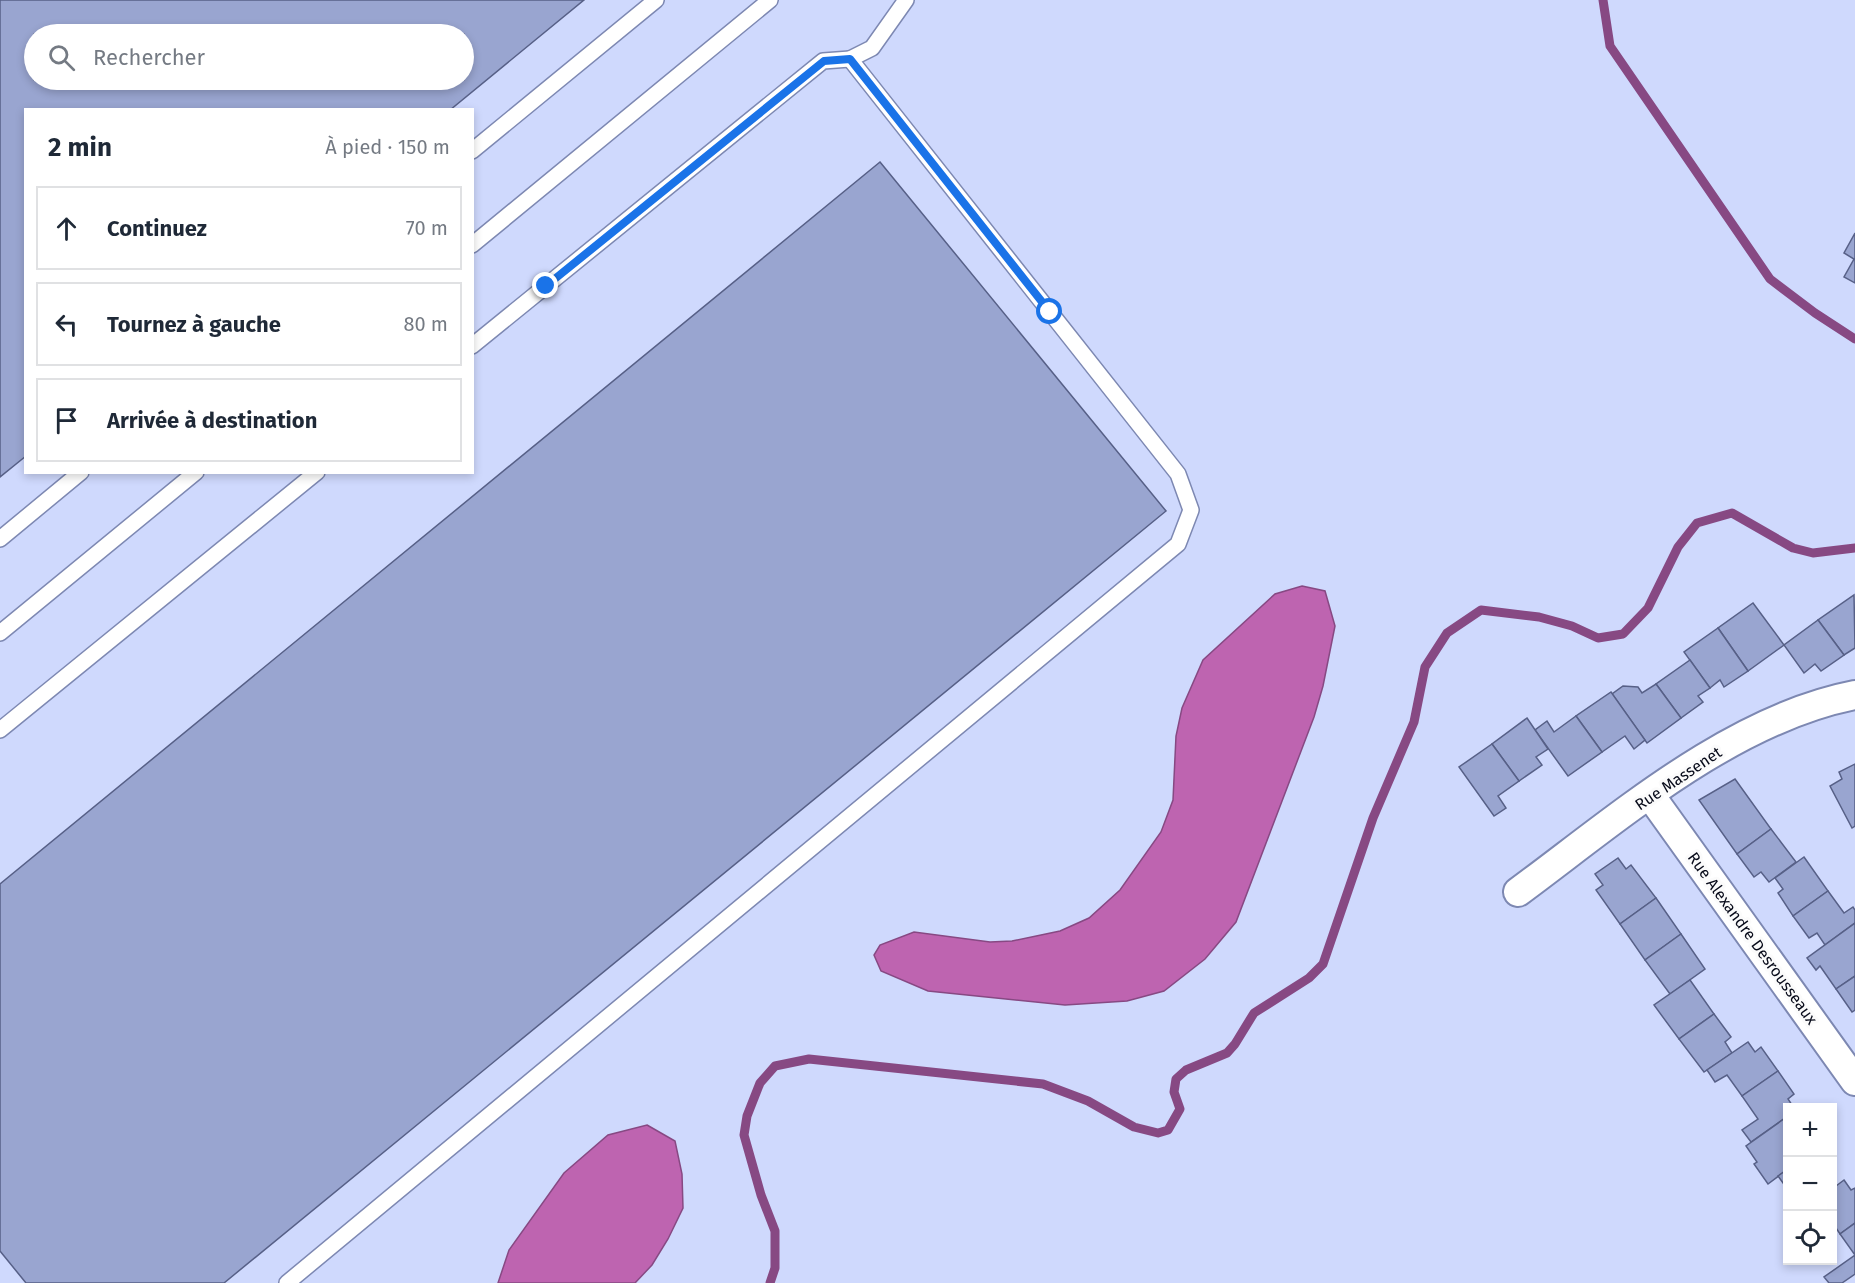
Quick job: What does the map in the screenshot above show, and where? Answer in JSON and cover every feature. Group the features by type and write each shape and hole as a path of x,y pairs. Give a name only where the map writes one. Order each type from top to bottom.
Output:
{"street":[{"name":"Rue Massenet","path":"1518,892 1650,795 1705,758 1765,725 1855,695"},
{"name":"Rue Alexandre Desrousseaux","path":"1650,795 1855,1080"}],"lane":[{"path":"474,149 656,0"},
{"path":"474,243 770,0"},
{"path":"474,344 824,61 850,59 872,48 906,0"},
{"path":"287,1283 1178,544 1191,510 1178,474 850,59"},
{"path":"0,539 79,474"},
{"path":"0,633 194,474"},
{"path":"0,730 315,474"}],"shaded area":[{"path":"1302,586 1325,591 1335,626 1323,686 1314,717 1236,922 1205,959 1164,991 1127,1001 1065,1005 928,991 881,971 874,955 880,945 914,932 990,942 1012,941 1060,931 1089,918 1120,890 1161,832 1173,800 1176,736 1182,708 1203,660 1275,594"},
{"path":"647,1125 675,1141 682,1174 683,1208 652,1265 635,1283 498,1283 509,1250 564,1173 608,1135"}],"building":[{"path":"0,0 584,0 452,108 24,108 24,458 0,477"},
{"path":"880,162 1166,511 224,1283 26,1283 0,1251 0,884"},
{"path":"1855,233 1855,283 1844,277 1854,259 1844,253"},
{"path":"1854,595 1855,648 1844,655 1818,620"},
{"path":"1753,603 1784,645 1748,671 1718,628"},
{"path":"1818,620 1844,655 1821,671 1815,664 1804,673 1784,645"},
{"path":"1718,628 1748,671 1724,687 1720,680 1710,688 1684,652"},
{"path":"1690,660 1710,688 1698,696 1703,702 1681,718 1656,684"},
{"path":"1656,684 1681,718 1647,743 1612,694 1623,686 1638,687 1642,693"},
{"path":"1611,692 1645,740 1634,749 1625,736 1602,752 1576,716"},
{"path":"1576,716 1602,752 1568,776 1535,730 1547,721 1554,732"},
{"path":"1527,718 1548,749 1536,757 1542,765 1519,781 1492,744"},
{"path":"1492,744 1519,781 1498,796 1506,808 1494,816 1459,767"},
{"path":"1855,764 1855,826 1852,828 1830,786 1842,779 1839,772"},
{"path":"1735,779 1771,829 1737,854 1699,800"},
{"path":"1771,829 1796,862 1769,882 1761,872 1754,877 1737,854"},
{"path":"1804,857 1828,891 1793,916 1778,893 1783,889 1775,878"},
{"path":"1618,858 1626,869 1631,865 1656,898 1620,924 1596,890 1603,885 1595,874"},
{"path":"1828,891 1844,913 1853,907 1855,923 1825,945 1817,933 1809,938 1793,916"},
{"path":"1656,898 1681,934 1645,960 1620,924"},
{"path":"1855,923 1855,976 1836,989 1820,966 1816,970 1807,958"},
{"path":"1681,934 1705,969 1670,994 1645,960"},
{"path":"1855,976 1855,1010 1852,1012 1836,989"},
{"path":"1690,980 1714,1014 1679,1039 1654,1005"},
{"path":"1714,1014 1731,1037 1725,1042 1732,1053 1704,1072 1679,1039"},
{"path":"1748,1042 1755,1052 1761,1047 1778,1071 1742,1096 1727,1075 1715,1082 1707,1070"},
{"path":"1778,1071 1794,1094 1788,1099 1791,1103 1783,1103 1783,1120 1751,1142 1742,1130 1758,1119 1742,1096"},
{"path":"1783,1120 1783,1173 1768,1184 1754,1164 1757,1162 1746,1146"},
{"path":"1783,1172 1783,1183 1778,1176"},
{"path":"1844,1180 1851,1190 1855,1188 1855,1223 1840,1234 1837,1230 1837,1185"},
{"path":"1855,1223 1855,1255 1840,1234"},
{"path":"1855,1255 1855,1274 1842,1283 1829,1283 1824,1277"}],"waterway":[{"path":"1603,0 1610,46 1770,279 1815,313 1855,339"},
{"path":"770,1283 775,1268 775,1231 761,1195 744,1135 747,1116 760,1083 775,1066 809,1059 1043,1084 1088,1101 1134,1127 1158,1133 1168,1130 1180,1109 1174,1092 1176,1079 1186,1070 1227,1053 1254,1013 1309,978 1323,964 1373,818 1414,722 1425,667 1447,633 1481,610 1539,617 1572,626 1598,638 1623,634 1648,608 1678,547 1697,523 1732,513 1793,548 1813,553 1855,548"}],"route":[{"path":"546,286 824,61 850,59 1050,312"}]}
